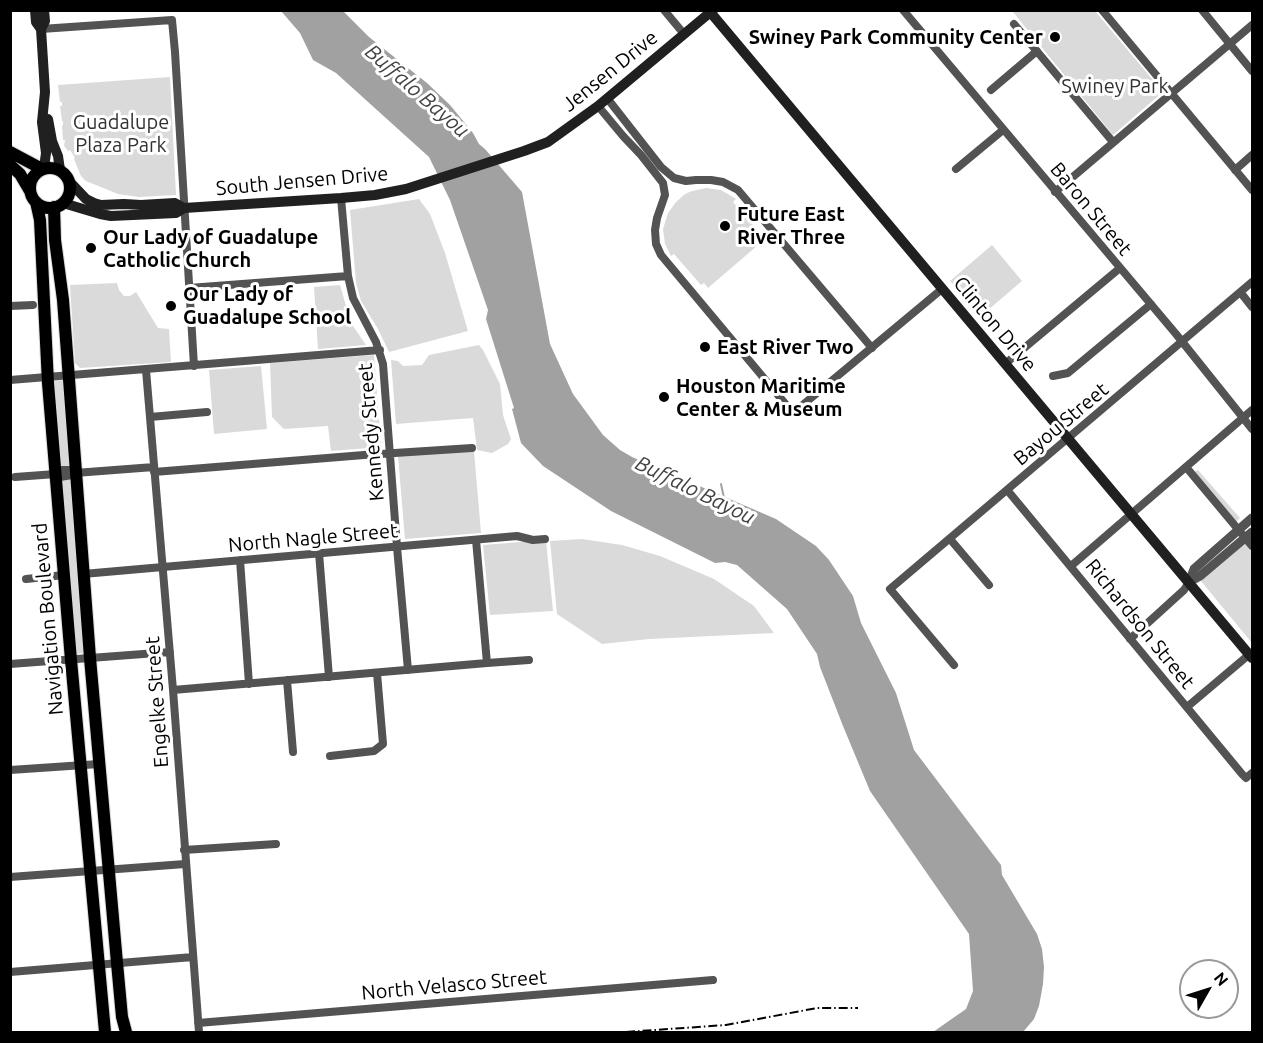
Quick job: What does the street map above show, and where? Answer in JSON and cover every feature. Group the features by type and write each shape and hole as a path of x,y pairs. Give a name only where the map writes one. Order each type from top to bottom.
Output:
{"main road":[{"path":"35,10 36,22 41,29"},
{"path":"44,10 45,21 41,29 45,92 44,101 42,122 46,153 43,168 33,176 29,186 33,197 45,207 58,205 68,195 69,190 68,180 60,170 44,101"},
{"name":"Jensen Drive","path":"524,151 548,142 603,102 712,12"},
{"name":"Clinton Drive","path":"712,12 1005,364 1252,655"},
{"name":"South Jensen Drive","path":"68,180 86,199 94,203 175,204 184,208 375,195 406,189 524,151"},
{"path":"10,152 43,168 60,170"},
{"name":"Navigation Boulevard","path":"10,165 20,174 33,197 40,220 48,377 105,1032"},
{"name":"South Jensen Drive","path":"58,205 111,216 176,213 184,208"},
{"name":"Navigation Boulevard","path":"58,205 55,240 63,300 99,764 122,1017 126,1032"}],"street":[{"path":"664,10 684,34"},
{"name":"Baron Street","path":"903,10 1182,341 1252,429"},
{"path":"1102,10 1252,190"},
{"path":"1202,10 1252,70"},
{"path":"41,29 172,20 194,366"},
{"path":"1014,24 1113,142"},
{"path":"1055,192 1252,25"},
{"path":"991,90 1037,51"},
{"path":"603,102 661,180 665,193 655,230 656,244 661,255 793,412 942,288"},
{"path":"603,102 668,173 680,180 723,182 738,190 872,348"},
{"path":"956,169 1003,130"},
{"path":"1235,170 1252,155"},
{"name":"Kennedy Street","path":"341,198 348,276 353,298 380,350 383,364 408,670"},
{"path":"1005,364 1120,268"},
{"path":"189,288 348,276"},
{"name":"Bayou Street","path":"954,665 890,589 1252,282"},
{"path":"1241,293 1252,307"},
{"path":"1053,375 1068,373 1151,304"},
{"path":"10,306 33,305"},
{"path":"10,380 380,350"},
{"name":"Engelke Street","path":"146,370 174,690 199,1032"},
{"path":"1071,566 1252,410"},
{"path":"150,417 207,412"},
{"path":"15,477 56,474 59,470 72,470 75,473 154,469 472,448"},
{"path":"1186,467 1239,530 1250,539 1189,582"},
{"name":"Richardson Street","path":"1008,490 1242,774 1249,775"},
{"path":"1130,639 1184,590 1194,569 1252,518"},
{"name":"North Nagle Street","path":"83,574 517,536 533,540 545,539"},
{"path":"950,539 988,585"},
{"path":"476,540 487,663"},
{"path":"319,554 329,677"},
{"path":"240,560 249,684"},
{"path":"27,579 64,575"},
{"path":"10,664 170,652"},
{"path":"1187,707 1252,655"},
{"path":"174,690 530,660"},
{"path":"330,756 374,751 382,744 377,673"},
{"path":"287,680 293,752"},
{"path":"10,770 99,764"},
{"path":"184,850 276,844"},
{"path":"10,878 185,864"},
{"path":"10,972 193,957"},
{"name":"North Velasco Street","path":"198,1023 713,980"}],"green space":[{"name":"Swiney Park","path":"1015,10 1095,11 1163,92 1113,135 1013,12"},
{"name":"Guadalupe Plaza Park","path":"170,77 176,195 139,197 118,194 86,181 81,176 70,150 68,151 64,146 60,106 62,102 60,102 58,85"},
{"path":"706,188 721,190 736,199 733,202 765,239 708,288 704,283 701,285 674,254 671,256 665,244 663,229 668,213 676,202 685,194"},
{"path":"419,199 430,214 445,253 468,331 389,352 361,301 356,283 350,210"},
{"path":"992,245 1022,281 981,316 950,281"},
{"path":"117,283 124,296 130,296 136,292 158,328 169,329 171,362 80,368 75,363 70,285"},
{"path":"340,285 351,323 366,345 318,349 314,287"},
{"path":"479,345 500,384 503,415 511,439 508,444 492,453 477,450 473,418 396,424 391,360 398,361 403,366 422,365 429,355"},
{"path":"374,355 381,447 331,451 328,426 284,429 272,417 270,363"},
{"path":"261,366 267,429 214,434 209,370"},
{"path":"65,380 87,653 74,654 51,381"},
{"path":"474,451 481,533 405,539 398,456"},
{"path":"1198,470 1240,518 1236,522 1193,473"},
{"path":"582,539 622,545 660,556 714,579 754,606 774,633 649,639 602,644 557,614 550,541"},
{"path":"546,540 553,611 490,615 483,545"},
{"path":"1246,543 1252,551 1252,643 1201,581"}],"water":[{"name":"Buffalo Bayou","path":"281,11 343,11 369,37 427,83 450,105 479,144 522,192 550,344 573,394 603,435 632,457 776,519 816,546 829,560 853,596 861,623 896,693 914,750 1001,865 1002,875 1037,934 1042,949 1043,984 1034,1019 1023,1032 933,1032 966,1009 973,991 969,934 870,791 820,667 817,654 787,609 737,565 725,562 715,563 611,511 543,466 521,443 512,409 514,408 486,319 488,310 450,200 429,157 336,73 313,60 300,33"}],"waterway":[{"name":"Buffalo Bayou","path":"721,484 724,498"}],"railway":[{"path":"626,1032 726,1025 817,1008 858,1008"}],"place":[{"name":"Swiney Park Community Center","path":"1055,37"},
{"name":"Future East River Three","path":"725,226"},
{"name":"Our Lady of Guadalupe Catholic Church","path":"91,248"},
{"name":"Our Lady of Guadalupe School","path":"171,306"},
{"name":"East River Two","path":"705,347"},
{"name":"Houston Maritime Center & Museum","path":"664,397"}]}
